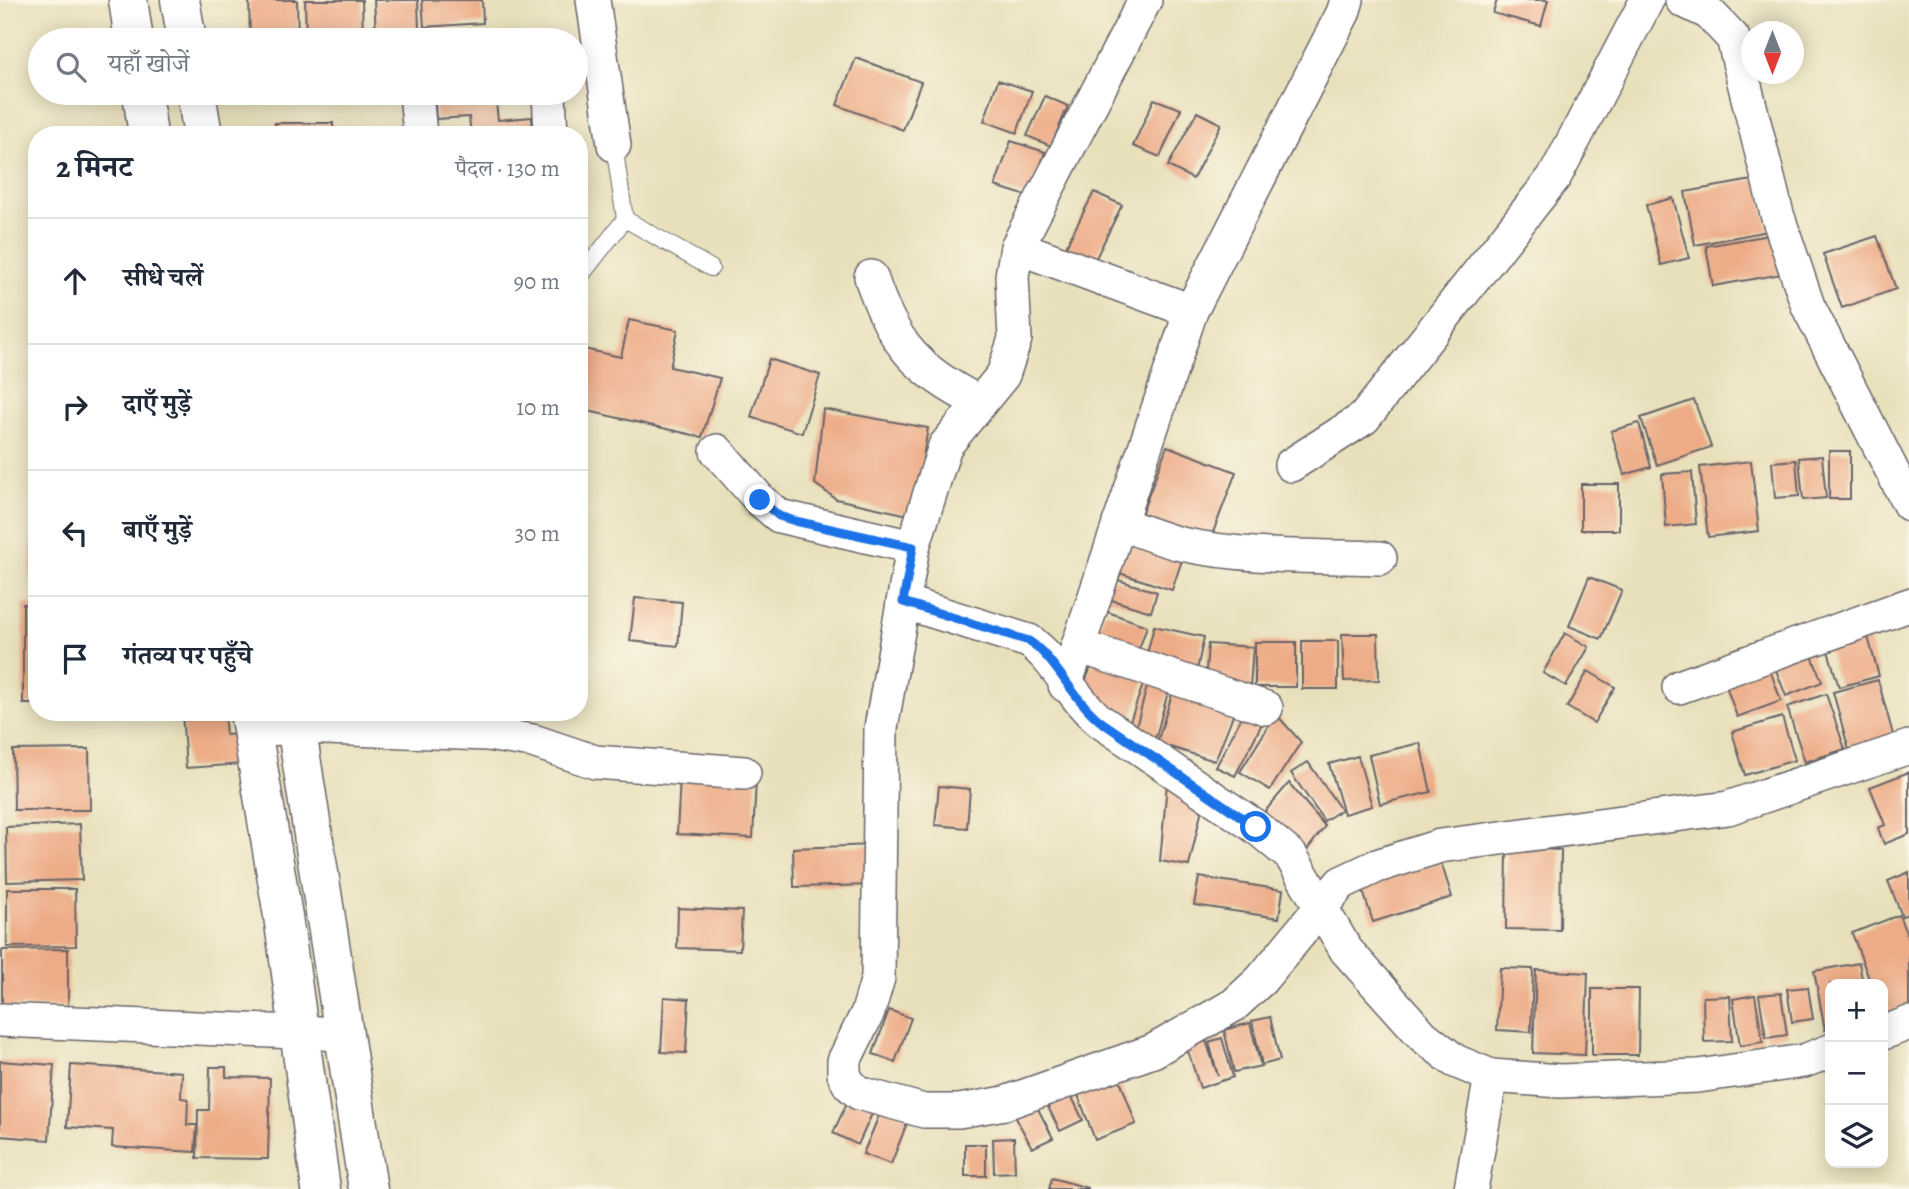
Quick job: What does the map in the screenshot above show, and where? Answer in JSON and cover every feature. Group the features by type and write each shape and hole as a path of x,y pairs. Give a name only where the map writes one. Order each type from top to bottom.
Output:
{"street":[{"path":"128,0 132,28"},
{"path":"180,0 185,28"},
{"path":"593,0 614,145"},
{"path":"1145,0 1017,247 1012,276 1016,339 1003,375 979,402 942,454 913,547 881,728 878,978 869,1012 844,1061 844,1074 859,1093 924,1111 959,1111 1037,1094 1153,1051 1234,1005 1261,980 1341,883 1377,866 1440,846 1728,808 1909,747"},
{"path":"1065,685 1191,312 1343,13 1347,0"},
{"path":"1291,465 1364,418 1555,176 1647,0"},
{"path":"1682,0 1709,13 1733,38 1777,214 1808,306 1909,504"},
{"path":"144,105 147,126"},
{"path":"198,105 202,126"},
{"path":"417,105 419,126"},
{"path":"550,105 551,126"},
{"path":"1017,247 1191,312"},
{"path":"871,277 881,308 901,346 942,383 979,402"},
{"path":"718,452 760,500 779,516 913,547"},
{"path":"1119,523 1178,544 1211,550 1380,558"},
{"path":"903,602 1029,641 1041,649 1080,705 1256,827 1291,856 1346,950 1423,1036 1455,1061 1491,1076 1560,1081 1698,1076 1804,1061 1825,1053"},
{"path":"1679,687 1909,605"},
{"path":"1078,646 1266,708"},
{"path":"250,721 300,1034 321,1189"},
{"path":"295,721 368,1189"},
{"path":"309,721 487,734 533,741 595,762 744,773"},
{"path":"0,1020 345,1034"},
{"path":"1888,1031 1909,1023"},
{"path":"1471,1189 1491,1076"}],"lane":[{"path":"588,266 625,219 614,145"},
{"path":"625,219 711,268"}],"building":[{"path":"249,0 297,0 298,28 250,28"},
{"path":"305,0 362,0 363,28 306,28"},
{"path":"374,0 418,0 419,28 376,28"},
{"path":"422,0 482,0 483,23 424,27"},
{"path":"1497,0 1548,0 1541,26 1493,13"},
{"path":"856,58 921,82 903,130 837,105"},
{"path":"998,80 1032,91 1017,133 984,121"},
{"path":"1045,96 1068,106 1051,146 1027,136"},
{"path":"1154,99 1181,109 1160,157 1133,146"},
{"path":"435,105 496,105 498,120 532,117 532,126 470,126 469,117 436,119"},
{"path":"1197,112 1221,124 1193,179 1168,166"},
{"path":"275,123 333,123 333,126 275,126"},
{"path":"1011,141 1045,152 1030,197 995,186"},
{"path":"1758,179 1768,231 1695,245 1685,192"},
{"path":"1094,192 1122,205 1092,266 1063,252"},
{"path":"1673,198 1689,258 1661,265 1646,205"},
{"path":"1775,234 1782,274 1713,286 1706,246"},
{"path":"1877,236 1896,289 1842,308 1823,254"},
{"path":"629,320 678,330 670,367 720,378 702,437 588,411 588,350 621,357"},
{"path":"769,359 820,375 802,433 751,417"},
{"path":"1694,400 1711,447 1657,465 1641,418"},
{"path":"823,409 928,428 913,516 836,499 815,484"},
{"path":"1639,423 1651,467 1624,475 1611,431"},
{"path":"1167,446 1236,472 1209,543 1140,518"},
{"path":"1829,451 1850,451 1850,499 1829,499"},
{"path":"1822,456 1826,498 1803,500 1799,458"},
{"path":"1796,460 1799,496 1775,498 1772,462"},
{"path":"1751,461 1759,531 1708,537 1700,467"},
{"path":"1692,472 1696,524 1666,527 1662,474"},
{"path":"1581,484 1619,484 1619,530 1581,530"},
{"path":"1122,533 1184,554 1172,590 1110,570"},
{"path":"1108,577 1157,592 1151,612 1102,597"},
{"path":"1589,577 1622,590 1601,639 1569,626"},
{"path":"635,598 682,602 678,646 630,641"},
{"path":"23,604 28,604 28,704 23,704"},
{"path":"1105,611 1147,626 1135,661 1092,646"},
{"path":"1154,626 1204,637 1197,670 1146,658"},
{"path":"1866,630 1879,676 1839,687 1825,641"},
{"path":"1565,633 1589,647 1566,686 1543,673"},
{"path":"1342,634 1378,634 1379,680 1344,681"},
{"path":"1302,641 1338,641 1338,689 1302,689"},
{"path":"1255,642 1296,642 1296,687 1255,687"},
{"path":"1208,644 1253,647 1250,687 1205,684"},
{"path":"1809,648 1822,682 1786,696 1773,662"},
{"path":"1093,662 1145,679 1129,724 1080,694"},
{"path":"1768,664 1781,701 1737,717 1724,680"},
{"path":"1588,671 1615,687 1594,723 1567,707"},
{"path":"1150,676 1171,681 1155,740 1134,734"},
{"path":"1878,680 1895,742 1850,754 1833,692"},
{"path":"1173,691 1235,710 1215,761 1157,743"},
{"path":"1826,694 1845,749 1805,762 1787,707"},
{"path":"1246,708 1265,718 1235,776 1216,767"},
{"path":"1276,714 1301,742 1270,790 1240,772"},
{"path":"1782,717 1795,760 1745,775 1732,732"},
{"path":"183,721 225,721 226,735 240,734 243,764 186,768"},
{"path":"1420,743 1431,792 1380,804 1369,755"},
{"path":"89,749 90,810 14,810 13,750"},
{"path":"1358,756 1372,806 1344,814 1329,764"},
{"path":"1308,762 1341,810 1324,821 1291,773"},
{"path":"1909,772 1909,834 1884,844 1878,828 1885,825 1870,787"},
{"path":"680,776 756,780 753,838 677,834"},
{"path":"1289,783 1325,826 1307,850 1261,816"},
{"path":"1167,784 1205,795 1189,866 1160,861"},
{"path":"939,786 970,789 967,828 935,825"},
{"path":"80,824 82,880 7,882 6,827"},
{"path":"874,845 875,885 794,887 793,848"},
{"path":"1507,848 1561,850 1560,930 1506,929"},
{"path":"1441,862 1452,897 1373,922 1362,888"},
{"path":"1909,872 1909,914 1902,916 1888,881"},
{"path":"1199,877 1283,890 1279,918 1194,905"},
{"path":"7,889 75,889 76,946 7,947"},
{"path":"678,908 742,911 740,950 677,948"},
{"path":"1899,915 1909,941 1909,1012 1888,1020 1888,979 1869,979 1852,933"},
{"path":"68,949 68,1007 2,1007 2,950"},
{"path":"1859,963 1862,979 1825,979 1825,1030 1814,971"},
{"path":"1500,968 1533,969 1531,1032 1497,1030"},
{"path":"1536,970 1588,973 1585,1055 1533,1053"},
{"path":"1808,987 1813,1019 1792,1022 1787,989"},
{"path":"1592,989 1639,989 1638,1055 1592,1055"},
{"path":"1781,993 1787,1035 1766,1038 1759,995"},
{"path":"1755,995 1763,1042 1740,1046 1733,999"},
{"path":"1730,996 1732,1041 1704,1042 1703,997"},
{"path":"664,997 689,999 686,1053 661,1052"},
{"path":"889,1010 911,1018 895,1062 873,1054"},
{"path":"1270,1017 1280,1060 1262,1065 1252,1021"},
{"path":"1250,1023 1261,1066 1234,1072 1224,1030"},
{"path":"1222,1038 1233,1077 1200,1088 1187,1048 1206,1041 1218,1076 1209,1042"},
{"path":"0,1061 54,1065 49,1140 0,1136"},
{"path":"71,1065 182,1072 181,1098 188,1099 187,1125 197,1125 195,1152 112,1147 113,1130 67,1127"},
{"path":"210,1067 226,1067 226,1077 270,1078 268,1159 197,1158 198,1110 209,1110"},
{"path":"1117,1072 1136,1124 1095,1140 1075,1087"},
{"path":"1067,1087 1083,1120 1060,1131 1044,1099"},
{"path":"851,1094 876,1105 858,1145 833,1133"},
{"path":"1036,1105 1053,1138 1032,1148 1015,1116"},
{"path":"882,1108 909,1118 891,1164 863,1154"},
{"path":"1014,1138 1015,1172 994,1173 993,1139"},
{"path":"965,1144 986,1144 986,1176 965,1176"},
{"path":"1052,1178 1088,1188 1088,1189 1049,1189"}],"route":[{"path":"760,500 779,516 795,521 913,547 903,602 1029,641 1041,649 1080,705 1256,827"}]}
